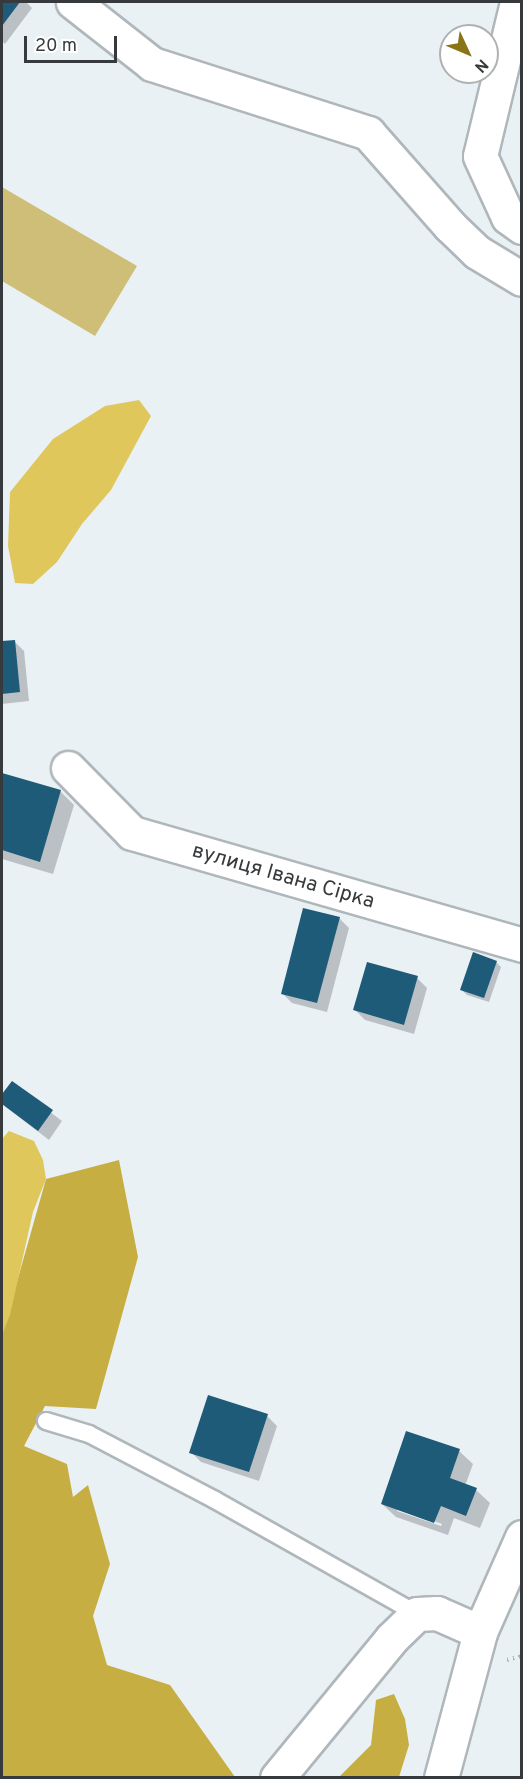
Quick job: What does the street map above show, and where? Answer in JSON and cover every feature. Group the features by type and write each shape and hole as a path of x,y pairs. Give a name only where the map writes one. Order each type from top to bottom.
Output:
{"street":[{"path":"73,2 152,64 368,133 450,226 477,252 522,279"},
{"path":"517,2 480,156 508,217 522,227"},
{"name":"вулиця Івана Сірка","path":"68,768 132,833 522,945"},
{"path":"441,1778 480,1632 522,1537"},
{"path":"277,1778 391,1639 417,1614 437,1613 480,1632"}],"lane":[{"path":"46,1421 99,1440 214,1500 417,1614"}],"shaded area":[{"path":"2,187 137,266 95,336 2,281"},
{"path":"139,400 151,416 111,490 82,524 57,562 33,584 15,583 8,546 10,492 53,439 105,406"},
{"path":"9,1131 34,1141 43,1160 46,1179 33,1212 10,1315 2,1335 2,1139"},
{"path":"119,1160 138,1257 96,1409 45,1406 24,1446 67,1464 73,1497 88,1485 110,1564 93,1616 107,1665 170,1685 235,1777 2,1778 2,1335 46,1179"},
{"path":"394,1694 405,1719 409,1745 399,1777 339,1777 371,1745 376,1700"}],"building":[{"path":"2,2 20,2 2,26"},
{"path":"15,640 20,692 2,694 2,641"},
{"path":"2,773 61,790 40,862 2,850"},
{"path":"303,908 340,917 317,1003 281,994"},
{"path":"473,952 497,961 484,998 460,990"},
{"path":"367,962 418,976 404,1025 353,1010"},
{"path":"12,1081 53,1110 38,1131 2,1104 2,1094"},
{"path":"208,1395 268,1414 249,1472 189,1453"},
{"path":"406,1431 460,1449 450,1478 477,1488 466,1516 441,1506 434,1523 381,1504"}]}
